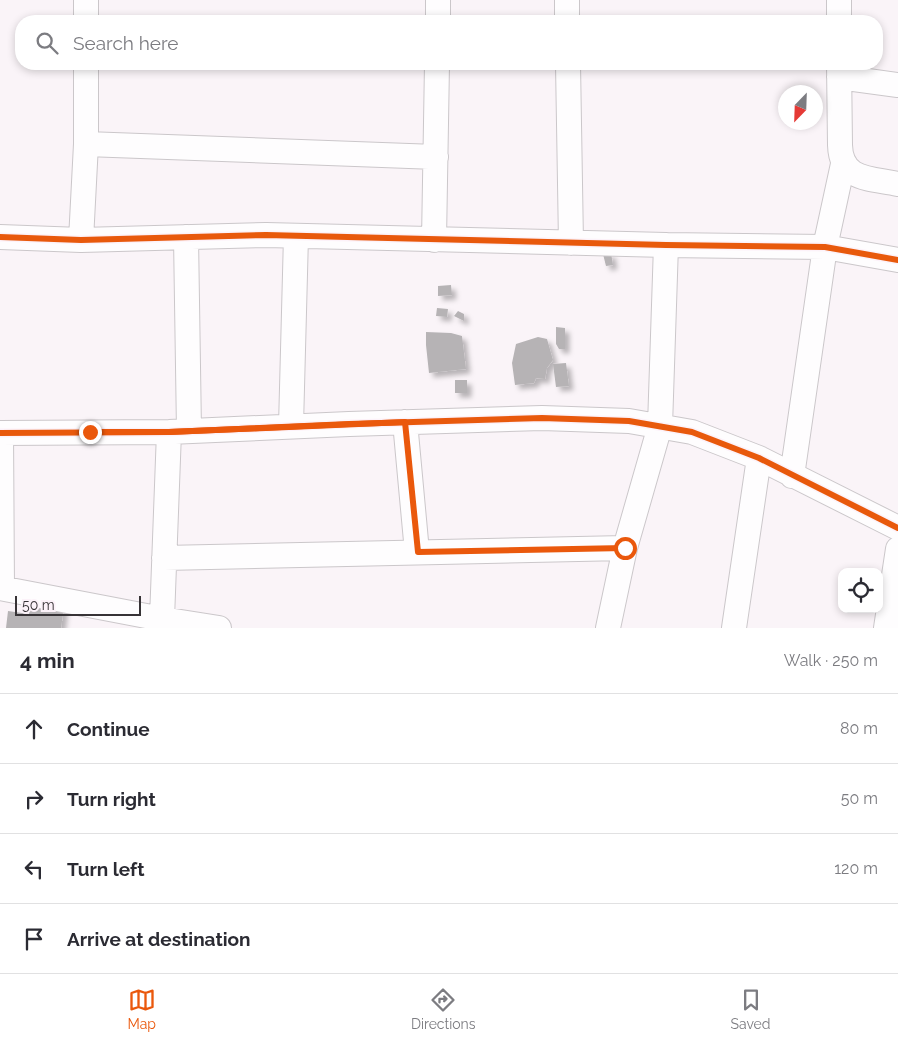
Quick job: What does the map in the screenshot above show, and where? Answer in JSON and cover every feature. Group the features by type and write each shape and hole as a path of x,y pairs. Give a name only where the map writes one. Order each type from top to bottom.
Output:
{"street":[{"path":"86,0 86,15"},
{"path":"438,0 438,15"},
{"path":"567,0 567,15"},
{"path":"839,0 839,15"},
{"path":"81,240 86,144 86,70"},
{"path":"434,240 437,70"},
{"path":"568,70 571,243"},
{"path":"898,85 839,70 840,155 843,164 851,172 861,176 898,184"},
{"path":"86,144 436,158"},
{"path":"792,476 825,247 843,164"},
{"path":"0,237 81,240 296,236 825,247 898,260"},
{"path":"291,426 296,236"},
{"path":"162,619 164,558 179,432 186,237"},
{"path":"608,628 625,548 660,426 666,245"},
{"path":"219,628 1,588 1,433 179,432 291,426 542,418 629,421 692,432 759,458 898,528"},
{"path":"405,422 418,552"},
{"path":"734,628 759,458"},
{"path":"164,558 625,548"},
{"path":"891,622 898,550"}],"building":[{"path":"611,253 613,265 606,266 603,254"},
{"path":"451,285 452,295 438,296 438,286"},
{"path":"437,308 448,309 447,317 436,316"},
{"path":"458,311 464,314 464,321 454,316"},
{"path":"556,327 565,328 565,349 559,349 556,344"},
{"path":"426,332 451,333 462,336 466,369 429,373"},
{"path":"538,337 547,339 553,360 547,368 545,379 536,378 534,383 515,385 512,363 516,344"},
{"path":"566,363 569,386 556,387 553,364"},
{"path":"455,380 467,380 467,393 455,393"},
{"path":"30,602 64,607 61,628 6,628 8,611 29,614"}],"cycle path":[{"path":"0,237 81,240 266,235 825,247 898,260"},
{"path":"0,433 169,432 542,418 629,421 692,432 759,458 898,528"}],"route":[{"path":"90,432 169,432 405,422 418,552 625,548"}]}
